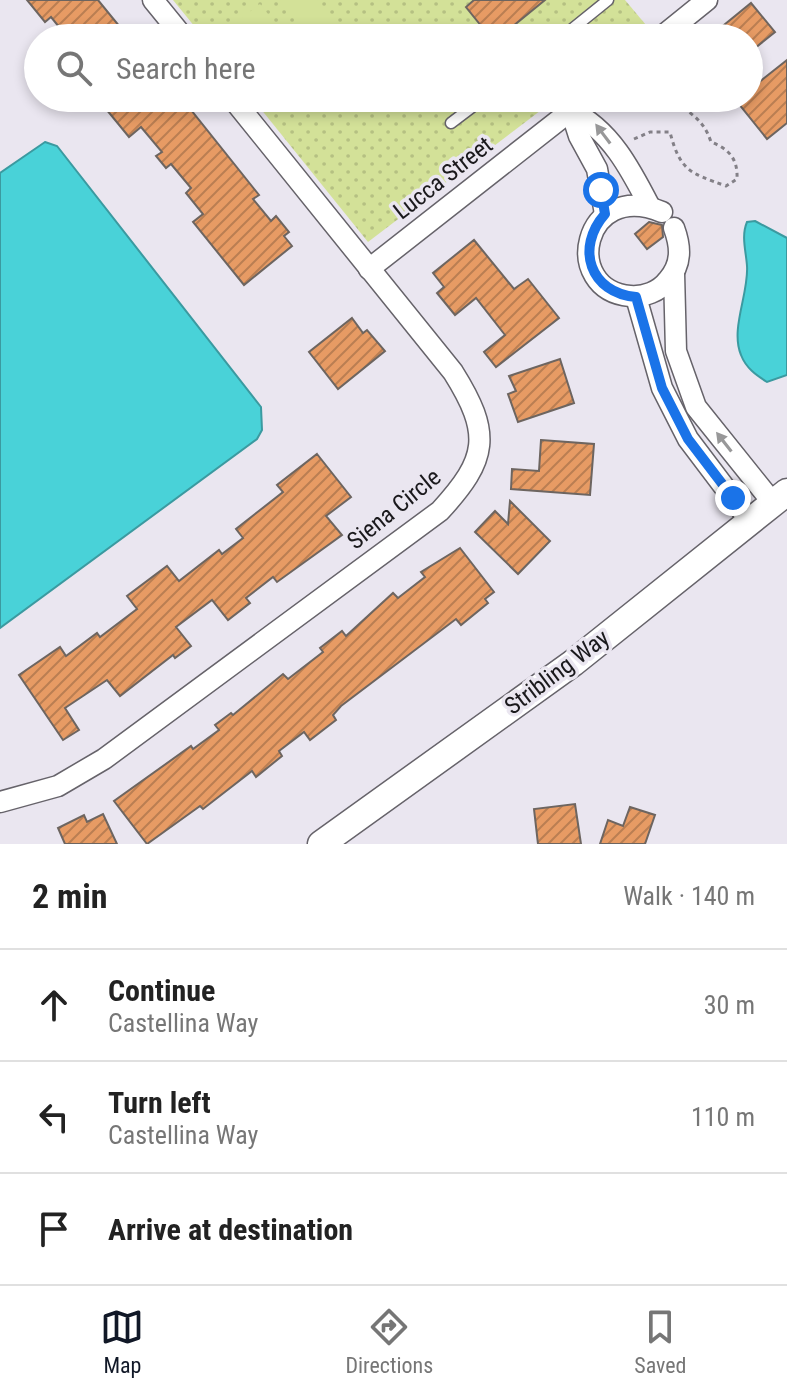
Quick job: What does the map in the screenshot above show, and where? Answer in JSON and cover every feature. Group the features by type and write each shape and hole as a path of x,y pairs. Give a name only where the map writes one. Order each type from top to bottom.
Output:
{"street":[{"path":"153,0 173,24"},
{"path":"677,24 707,0"},
{"name":"Siena Circle","path":"0,802 58,786 104,759 440,511 469,479 480,447 473,404 453,372 243,112"},
{"name":"Lucca Street","path":"369,269 561,112"},
{"path":"575,112 579,136 597,169 605,214 589,238 591,267 609,290 636,297 651,294 674,273"},
{"path":"584,112 627,167 680,258 674,273 676,351 696,407 780,497"},
{"path":"605,214 655,213"},
{"path":"636,297 662,388 688,439 750,521"},
{"name":"Stribling Way","path":"321,844 573,663 780,497"}],"lane":[{"path":"578,24 608,0"},
{"path":"451,123 466,112"}],"path":[{"path":"630,141 650,132 670,132 675,153 685,169 726,186 737,179 738,167 727,148 711,142 697,114 692,112"}],"green space":[{"path":"173,0 625,0 645,24 193,24"},
{"path":"280,0 317,0 334,22 331,24 299,24"},
{"path":"260,4 276,24 239,24 237,21"},
{"path":"263,112 539,112 368,242"}],"water":[{"path":"45,142 57,146 261,407 262,430 257,439 0,628 0,173"},
{"path":"755,221 787,238 787,375 767,382 746,364 738,345 747,277 744,233 747,222"}],"building":[{"path":"27,0 98,0 118,24 57,24 51,17 45,22"},
{"path":"474,0 545,0 516,24 480,24 466,7"},
{"path":"751,3 775,32 763,42 763,24 725,24"},
{"path":"787,60 787,123 767,139 745,112 763,112 763,79"},
{"path":"108,112 193,112 259,195 253,199 271,221 276,216 289,232 284,236 292,246 244,285 193,222 203,214 186,193 191,188 171,164 166,168 156,156 162,152 141,127 129,137"},
{"path":"649,222 662,225 663,237 647,249 635,234"},
{"path":"474,240 514,289 528,279 559,318 496,367 484,352 505,335 476,298 455,315 437,293 444,287 433,273"},
{"path":"352,318 363,333 367,330 385,351 338,389 309,352"},
{"path":"560,359 574,403 518,422 508,394 516,391 509,376"},
{"path":"541,440 594,444 590,495 511,489 512,469 539,471"},
{"path":"317,454 351,497 326,516 342,535 277,582 273,577 246,598 250,603 228,620 212,600 176,627 191,646 175,658 173,655 120,696 107,680 65,708 79,730 63,740 19,675 60,647 66,656 97,633 100,637 137,609 127,596 167,566 179,581 219,550 222,554 243,538 236,529 283,492 277,485"},
{"path":"510,501 550,541 518,574 475,532 495,511 508,524"},
{"path":"460,548 494,592 485,599 488,603 461,625 456,619 341,706 333,715 336,720 310,740 304,732 279,751 282,756 256,777 252,771 203,809 200,806 147,844 114,801 191,746 193,749 219,730 215,725 231,713 233,715 283,674 288,679 323,652 320,648 342,631 346,636 393,593 398,598 425,577 421,572"},
{"path":"575,804 581,844 538,844 534,809"},
{"path":"630,807 655,815 645,844 600,844 608,820 623,826"},
{"path":"103,814 117,844 65,844 58,828 84,815 87,822"}],"route":[{"path":"601,190 605,214 589,238 591,267 598,280 609,290 636,297 662,388 688,439 733,498"}]}
